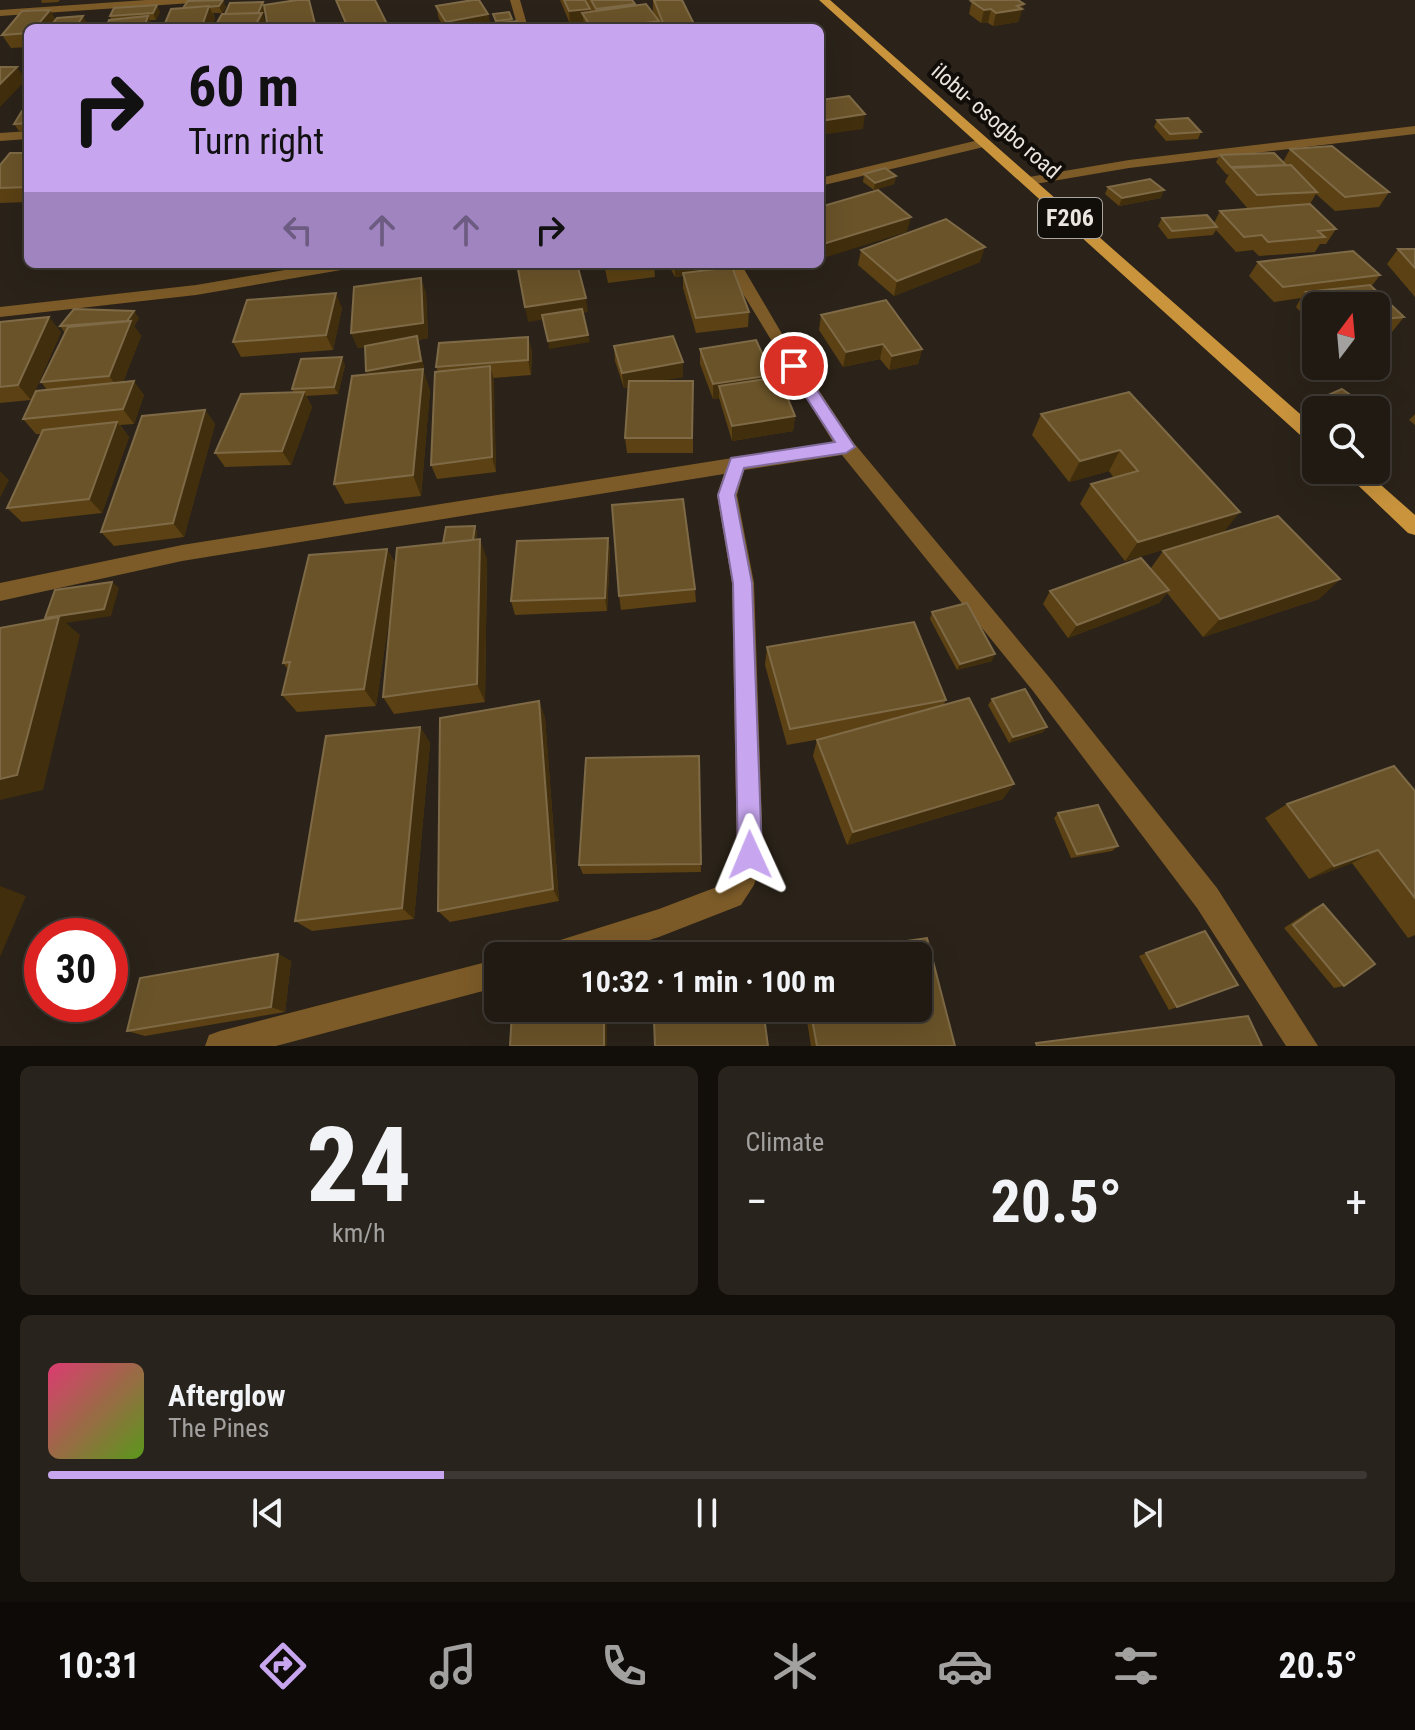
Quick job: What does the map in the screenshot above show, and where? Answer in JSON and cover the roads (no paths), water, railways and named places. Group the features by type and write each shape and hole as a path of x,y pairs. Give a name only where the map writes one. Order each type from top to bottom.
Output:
{"main road":[{"name":"ilobu- osogbo road","path":"824,0 1302,425"},
{"path":"1367,484 1415,527"}],"street":[{"path":"0,13 192,0"},
{"path":"515,0 522,24"},
{"path":"1029,181 1129,164 1414,130"},
{"path":"0,137 24,135"},
{"path":"824,181 983,143"},
{"path":"0,312 196,290 324,268"},
{"path":"735,268 777,340 846,447 1041,684 1207,898 1303,1046"},
{"path":"0,592 182,553 846,447"},
{"path":"599,942 731,895 745,876 750,855 743,583 727,495 737,463"},
{"path":"220,1046 484,977"}]}
